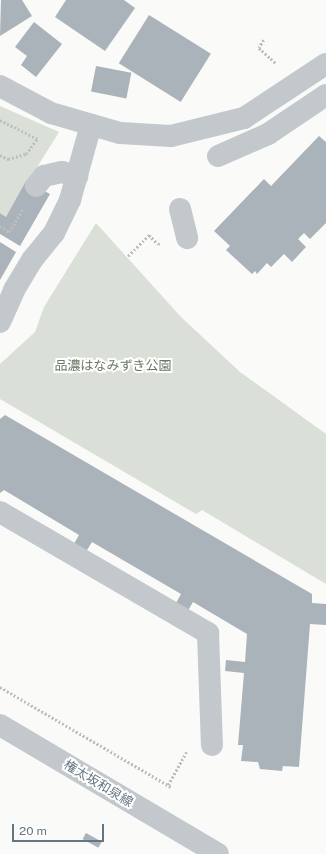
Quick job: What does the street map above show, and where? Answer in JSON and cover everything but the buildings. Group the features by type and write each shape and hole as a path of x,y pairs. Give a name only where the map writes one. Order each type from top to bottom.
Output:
{"street":[{"path":"0,86 51,114 120,133 171,136 244,118 326,64"},
{"path":"218,156 268,134 326,95"},
{"path":"0,322 14,290 32,260 54,234 70,200 92,125"},
{"path":"36,186 44,176 62,172 76,176"},
{"path":"180,209 187,238"},
{"path":"0,512 208,633 212,745"},
{"name":"権太坂和泉線","path":"3,732 218,854"}],"path":[{"path":"264,40 259,48 280,68"},
{"path":"0,155 8,159 26,154 37,139"},
{"path":"0,226 9,232 36,186"},
{"path":"128,256 149,235 158,244"},
{"path":"0,687 171,787"}],"green space":[{"path":"0,106 59,132 6,217 0,213"},
{"name":"品濃はなみずき公園","path":"96,223 181,317 240,372 326,434 326,584 202,510 196,514 0,399 0,364 35,332 44,307"}]}
